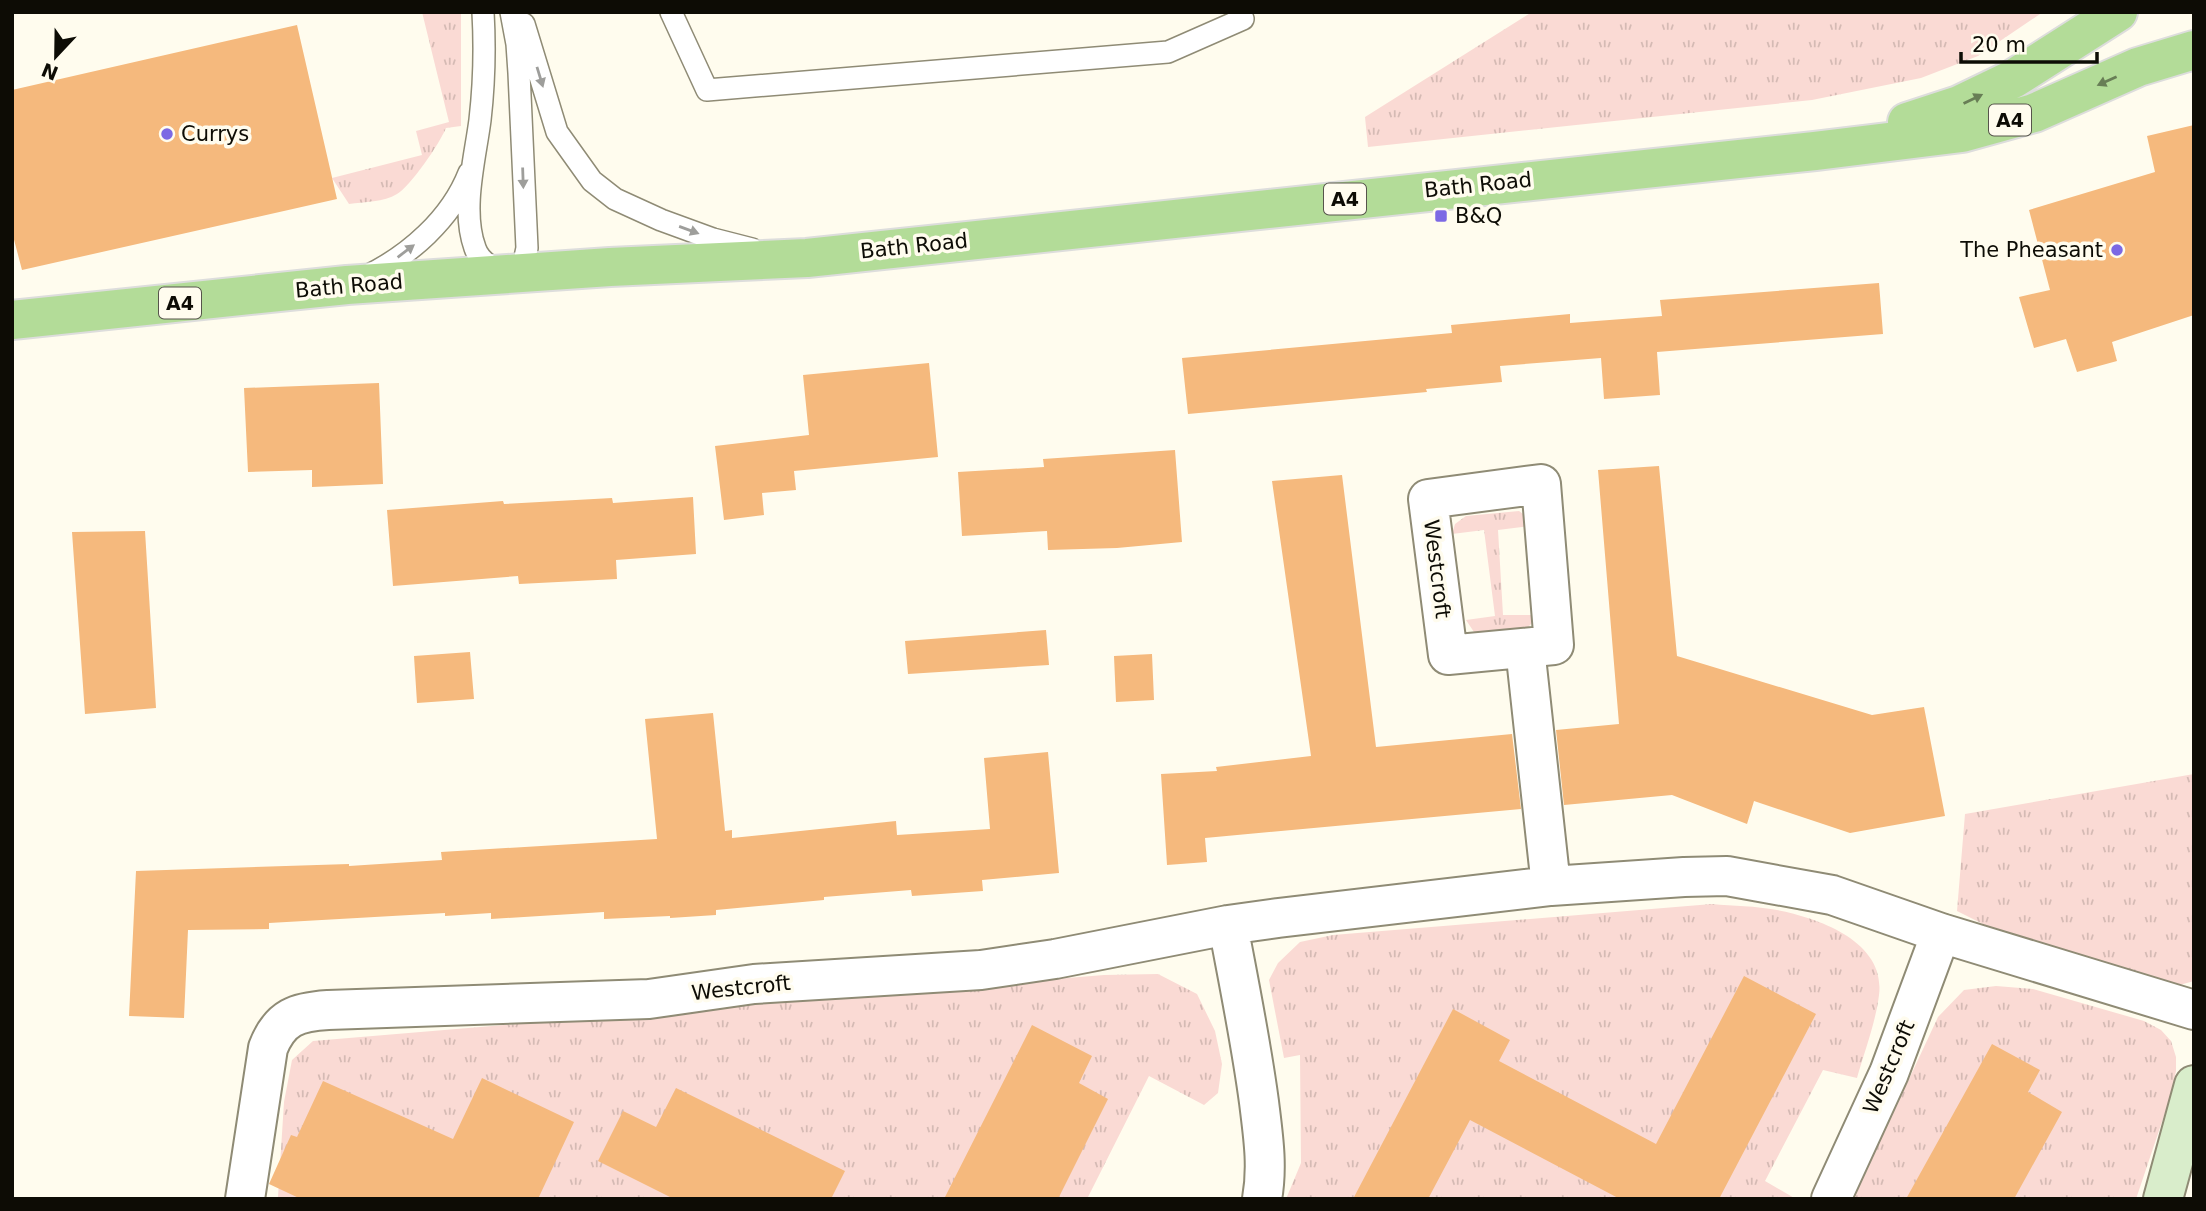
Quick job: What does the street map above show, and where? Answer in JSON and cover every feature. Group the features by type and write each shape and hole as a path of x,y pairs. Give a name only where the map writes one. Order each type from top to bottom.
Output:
{"main road":[{"name":"Bath Road","path":"1815,151 1959,105 2013,79 2093,23 2118,12"},
{"name":"Bath Road","path":"12,320 347,285 513,273 807,258 1815,151 1974,130 2034,113 2138,67 2194,50"},
{"path":"2163,1199 2194,1085"}],"street":[{"name":"Westcroft","path":"1541,484 1554,645 1525,648 1448,655 1428,499 1541,484"},
{"path":"1525,648 1551,886"},
{"name":"Westcroft","path":"244,1199 268,1048 275,1031 289,1018 314,1011 649,999 754,984 981,970 1055,959 1228,925 1551,886 1727,876 1832,895 1941,933 2194,1010"},
{"path":"1228,925 1255,1073 1265,1156 1266,1176 1262,1199"},
{"name":"Westcroft","path":"1831,1199 1889,1073 1941,933"}],"lane":[{"path":"483,12 482,84 473,162 470,223 479,257 505,273 513,273 524,262 527,241 517,44 511,12"},
{"path":"520,12 557,132 581,168 599,188 615,199 661,220 713,239 764,252 807,258"},
{"path":"671,12 708,90 1168,52 1243,19 1240,12"},
{"path":"347,285 389,264 424,237 454,201 473,162"}],"green space":[{"path":"422,12 461,12 461,126 446,128 438,144 403,190 392,197 349,204 332,178 422,155 416,131 449,122"},
{"path":"1532,12 2043,12 1978,56 1921,78 1812,100 1368,147 1365,117"},
{"path":"1519,511 1527,517 1531,526 1498,530 1503,615 1535,615 1524,631 1485,635 1474,632 1466,620 1495,616 1484,530 1452,534 1455,524 1466,516"},
{"path":"2194,774 2194,981 2176,986 2148,981 1987,926 1957,911 1965,814"},
{"path":"1712,904 1777,910 1829,926 1861,946 1872,960 1878,976 1879,995 1873,1026 1857,1078 1823,1070 1765,1181 1796,1199 1286,1199 1301,1163 1300,1055 1284,1058 1269,980 1278,963 1300,942 1333,935"},
{"path":"1158,974 1197,994 1215,1031 1222,1064 1218,1093 1204,1105 1149,1076 1087,1199 278,1197 284,1102 292,1060 313,1041 1104,975"},
{"path":"1996,986 2033,989 2144,1021 2161,1030 2171,1041 2176,1057 2176,1071 2171,1095 2136,1199 1853,1199 1938,1017 1964,990"}],"building":[{"name":"Currys","path":"297,25 337,199 22,270 12,232 12,90"},
{"name":"The Pheasant","path":"2194,125 2194,315 2112,342 2117,361 2077,372 2066,339 2034,348 2019,297 2050,290 2029,210 2155,172 2147,136"},
{"path":"1879,283 1883,334 1657,352 1660,395 1604,399 1601,358 1500,366 1502,382 1426,389 1427,392 1188,414 1182,358 1452,333 1451,325 1570,314 1570,323 1662,316 1660,300"},
{"path":"929,363 938,457 794,471 796,490 762,493 764,515 724,520 715,446 809,435 803,375"},
{"path":"379,383 383,484 312,487 312,470 248,472 244,388"},
{"path":"1175,450 1182,542 1117,548 1048,550 1047,531 962,536 958,472 1044,467 1043,459"},
{"path":"1659,466 1677,656 1872,715 1924,707 1945,816 1850,833 1754,801 1747,824 1672,795 1564,805 1556,730 1619,724 1598,470"},
{"path":"1342,475 1376,747 1512,734 1521,809 1205,838 1207,862 1167,865 1161,774 1217,771 1216,767 1311,756 1272,481"},
{"path":"693,497 696,554 616,560 617,579 519,584 518,576 393,586 387,510 503,501 504,504 612,498 613,503"},
{"path":"145,531 156,708 85,714 72,532"},
{"path":"1046,630 1049,665 908,674 905,641"},
{"path":"470,652 474,699 417,703 414,656"},
{"path":"1152,654 1154,700 1116,702 1114,656"},
{"path":"713,713 725,831 732,830 732,838 896,821 897,835 990,829 984,758 1048,752 1059,873 982,880 983,891 912,896 911,890 824,897 824,900 716,910 716,915 604,919 604,912 491,919 491,913 445,916 445,913 269,923 269,929 188,930 184,1018 129,1016 136,871 349,866 442,860 441,852 657,839 645,719"},
{"path":"1744,976 1816,1014 1719,1199 1620,1199 1470,1120 1428,1199 1353,1199 1453,1009 1510,1040 1499,1061 1656,1144"},
{"path":"1032,1025 1092,1056 1079,1083 1108,1099 1058,1199 944,1199"},
{"path":"1992,1044 2040,1070 2028,1092 2062,1112 2014,1199 1906,1199"},
{"path":"482,1078 574,1122 538,1199 301,1199 269,1184 291,1135 297,1137 323,1081 453,1139"},
{"path":"676,1088 845,1171 831,1199 674,1199 598,1161 623,1111 656,1127"}],"place":[{"name":"Currys","path":"167,134"},
{"name":"B&Q","path":"1441,216"},
{"name":"The Pheasant","path":"2117,250"}]}
